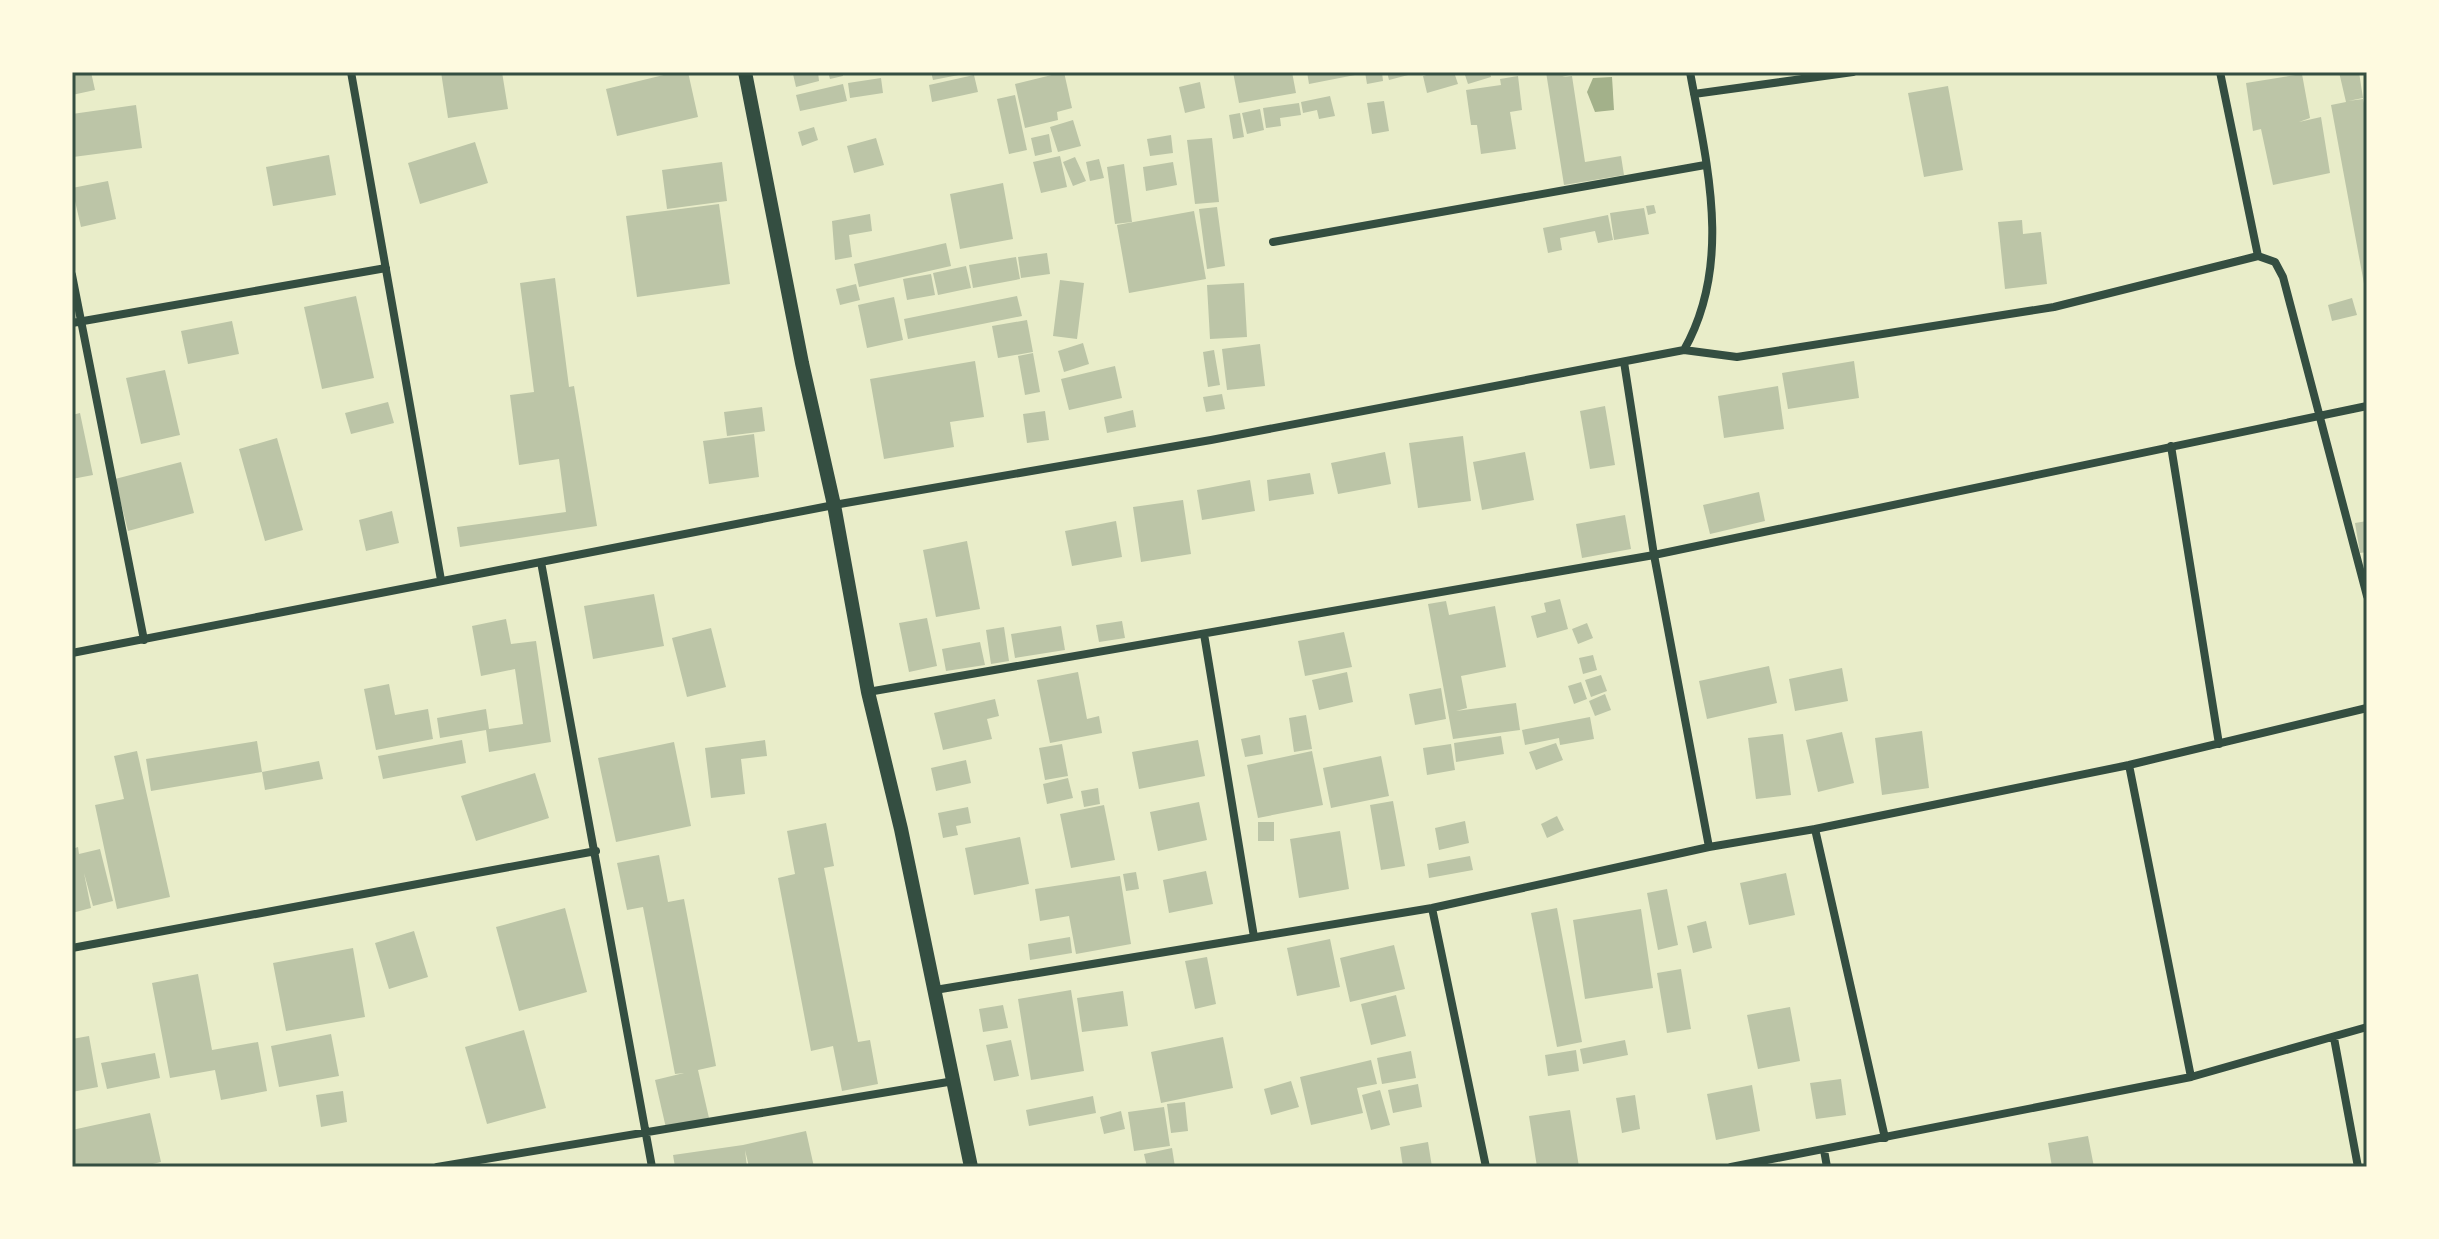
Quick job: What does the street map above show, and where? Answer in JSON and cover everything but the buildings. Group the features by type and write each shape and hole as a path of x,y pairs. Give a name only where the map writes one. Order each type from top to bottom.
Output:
{"street":[{"path":"351,72 441,580"},
{"path":"745,72 802,363 834,505 868,692 971,1167"},
{"path":"1684,350 1701,320 1714,254 1713,220 1690,72"},
{"path":"1694,94 1853,72"},
{"path":"2220,72 2258,256"},
{"path":"1273,242 1705,165"},
{"path":"72,653 834,505 1211,440 1684,350 1737,357 2054,307 2258,256 2275,262 2283,277 2367,596"},
{"path":"76,322 386,268"},
{"path":"72,275 76,322 144,640"},
{"path":"1624,362 1654,555 1709,847"},
{"path":"868,692 1654,555 2367,406"},
{"path":"2171,446 2219,744"},
{"path":"541,562 652,1167"},
{"path":"1204,634 1254,937"},
{"path":"935,990 1432,908 1709,847 1815,829 2129,765 2367,708"},
{"path":"2129,765 2191,1077"},
{"path":"1815,829 1885,1138"},
{"path":"72,948 596,851"},
{"path":"1432,908 1486,1167"},
{"path":"1731,1167 2191,1077 2367,1027"},
{"path":"2334,1038 2358,1167"},
{"path":"437,1167 954,1081"},
{"path":"1824,1150 1827,1167"}],"shaded area":[{"path":"1612,77 1614,110 1595,112 1587,92 1593,78"}]}
